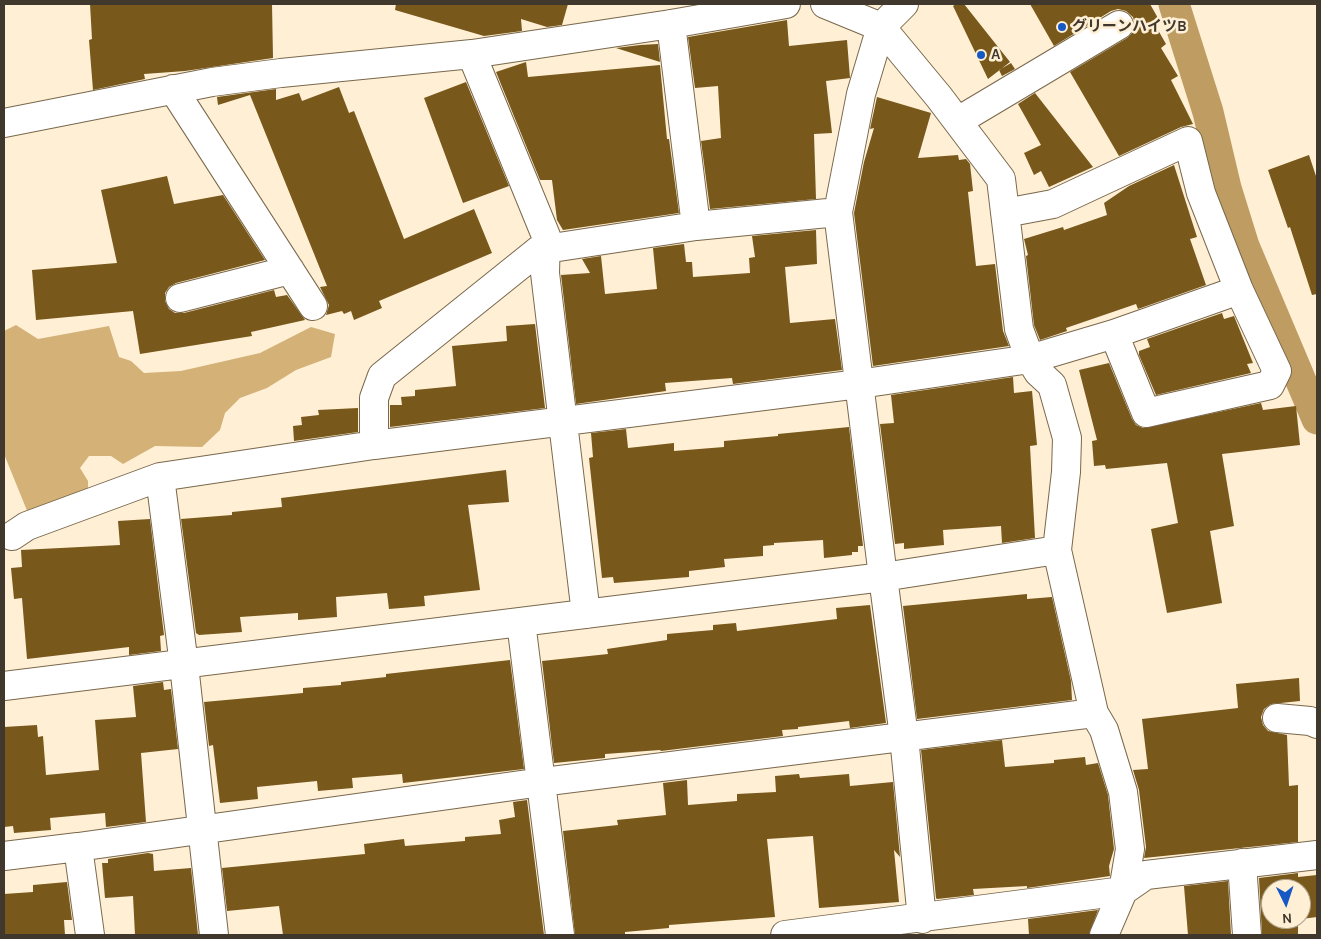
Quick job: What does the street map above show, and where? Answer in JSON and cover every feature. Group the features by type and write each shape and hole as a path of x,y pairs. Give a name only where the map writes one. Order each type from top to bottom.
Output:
{"street":[{"path":"4,123 173,89 281,73 472,54 671,24 786,4"},
{"path":"826,4 881,27 958,121 1001,179 1018,329 1030,359 1038,372 1052,385 1066,438 1066,472 1058,550 1094,713 1104,730 1123,792 1130,849 1123,891 1104,935"},
{"path":"904,4 881,27 861,94 838,212 904,737 922,919"},
{"path":"671,24 696,226"},
{"path":"958,121 1118,25"},
{"path":"476,65 546,236 545,273 586,614"},
{"path":"173,89 313,306"},
{"path":"1005,213 1053,204 1188,140 1201,193 1240,290 1277,371 1270,385 1146,413 1114,334"},
{"path":"374,445 374,398 382,376 539,250 696,226 838,212"},
{"path":"180,298 290,270"},
{"path":"12,536 27,526 160,477 374,445 563,423 859,384 1030,359 1114,334 1240,290"},
{"path":"160,477 184,665 200,830 214,935"},
{"path":"4,686 883,577 1058,550"},
{"path":"521,622 560,935"},
{"path":"4,856 542,782 1094,713"},
{"path":"1278,718 1310,721 1317,724"},
{"path":"78,846 90,935"},
{"path":"785,935 922,919 1123,891 1146,875 1242,862 1317,855"},
{"path":"1242,862 1247,935"}],"shaded area":[{"path":"16,325 38,339 109,326 119,357 131,361 144,373 181,371 260,353 311,327 335,334 331,357 296,370 267,388 240,398 225,413 220,430 202,447 155,446 123,464 111,456 89,456 80,468 88,481 88,494 28,513 4,454 4,331"}],"building":[{"path":"90,4 272,4 273,58 185,71 144,74 145,79 93,90 89,40 92,39"},
{"path":"396,4 568,4 562,25 547,27 521,19 522,31 484,36 395,10"},
{"name":"A","path":"964,4 1010,62 988,79 953,6"},
{"path":"1030,4 1150,4 1159,20 1154,23 1166,44 1161,48 1178,76 1171,80 1193,124 1181,127 1119,156 1070,72 1127,38 1133,32 1135,24 1133,17 1126,11 1118,9 1111,11 1054,46"},
{"path":"787,20 789,46 847,40 850,78 826,81 832,133 814,134 816,199 710,209 701,141 721,138 718,86 695,88 688,37"},
{"path":"658,44 660,62 616,48 640,45"},
{"path":"526,62 528,77 660,65 667,139 669,139 679,213 563,230 557,220 552,180 540,180 496,72"},
{"path":"1011,63 1015,69 1002,76 999,70"},
{"path":"466,82 509,186 463,203 424,98"},
{"path":"339,87 349,113 354,111 404,239 474,209 492,253 379,301 382,308 354,320 351,311 344,314 342,311 326,315 329,305 320,287 327,286 250,95 218,105 217,97 276,89 276,100 299,93 302,101"},
{"path":"1035,93 1093,167 1049,187 1041,171 1034,175 1024,153 1041,145 1018,104"},
{"path":"877,97 931,113 918,158 958,155 959,160 966,159 970,164 973,191 968,192 976,266 995,264 1003,331 1009,346 873,366 854,213 864,162 874,128 870,129"},
{"path":"1309,155 1317,179 1317,294 1312,295 1290,227 1288,228 1268,170"},
{"path":"1174,165 1197,237 1190,239 1206,285 1138,309 1136,304 1066,328 1067,331 1040,340 1034,325 1026,256 1028,255 1024,239 1063,227 1064,230 1107,215 1104,203 1129,186"},
{"path":"167,176 174,204 223,195 265,260 176,283 169,287 165,293 165,301 169,309 175,313 184,313 274,290 276,297 287,295 305,320 251,332 252,336 140,354 133,311 36,320 32,270 117,263 101,190"},
{"path":"816,230 817,264 785,267 790,323 835,319 842,370 733,384 732,378 665,383 666,391 576,404 561,275 590,273 582,259 601,256 605,294 657,289 653,248 684,244 686,262 692,262 693,277 750,273 749,258 755,257 752,236"},
{"path":"1222,313 1224,319 1234,316 1253,363 1247,364 1251,373 1156,395 1139,355 1139,351 1150,347 1147,339"},
{"path":"535,324 545,408 390,427 390,405 402,405 401,397 415,396 415,390 456,386 452,346 507,341 506,326"},
{"path":"1109,363 1132,419 1136,425 1143,428 1261,403 1263,410 1296,406 1300,445 1222,454 1234,526 1210,531 1222,603 1167,613 1151,529 1178,523 1167,463 1106,469 1105,465 1094,466 1092,441 1097,440 1079,370"},
{"path":"1013,377 1014,393 1032,391 1037,445 1030,446 1035,538 1002,543 1001,526 943,530 944,545 904,549 904,543 895,544 880,424 894,423 891,395"},
{"path":"358,408 358,432 294,441 293,426 302,425 301,417 319,415 318,410"},
{"path":"849,427 863,546 858,546 858,552 852,552 852,555 824,558 823,540 774,543 774,545 763,546 763,556 724,559 725,567 689,571 689,577 614,583 613,577 602,578 589,458 593,457 591,433 626,429 628,448 674,443 674,451 724,447 724,441"},
{"path":"506,470 509,502 468,505 480,590 424,596 425,606 389,609 387,593 336,597 337,617 298,620 298,613 240,617 242,632 199,635 196,633 181,519 232,515 232,512 282,507 281,498"},
{"path":"150,519 164,635 160,636 161,651 129,655 129,647 27,659 22,598 14,599 11,568 22,567 21,550 120,545 118,521"},
{"path":"1027,594 1027,599 1052,597 1071,681 1072,700 917,719 903,606"},
{"path":"870,605 886,723 850,728 849,721 798,727 798,729 782,730 783,736 661,751 605,754 605,758 554,763 542,661 608,654 607,649 667,640 667,634 713,630 713,625 736,623 737,631 837,619 836,608"},
{"path":"510,660 524,769 403,783 402,774 352,778 353,788 318,791 317,781 257,787 258,799 220,803 213,745 209,746 204,702 303,693 303,688 341,685 341,682 386,677 386,674"},
{"path":"1299,678 1300,701 1271,704 1264,709 1261,717 1263,725 1268,731 1287,735 1289,786 1298,785 1298,842 1144,858 1146,847 1139,790 1133,770 1148,769 1142,719 1238,708 1236,684"},
{"path":"163,682 164,690 171,689 178,749 141,753 146,822 106,827 105,813 50,818 51,830 14,833 13,826 4,827 4,727 37,725 38,737 43,736 46,775 99,770 95,720 136,717 133,686"},
{"path":"1002,740 1005,767 1054,763 1054,760 1085,757 1086,765 1098,763 1108,795 1114,849 1109,866 1110,876 1027,888 1027,886 973,889 974,895 936,898 921,750"},
{"path":"799,774 800,778 849,774 850,786 893,782 900,857 894,850 899,902 819,908 813,836 767,839 775,917 669,925 669,928 625,932 625,935 575,935 563,831 618,825 617,820 666,815 663,783 687,780 688,805 737,801 737,794 776,792 775,776"},
{"path":"527,800 544,935 283,935 279,906 227,911 222,868 365,854 364,844 404,839 405,846 465,841 465,837 501,834 499,820 515,817 513,802"},
{"path":"148,853 153,854 154,871 191,868 198,935 135,935 133,896 105,898 102,863 108,863 108,859"},
{"path":"1298,873 1298,877 1317,875 1317,917 1311,918 1311,879 1261,879 1261,916 1259,878"},
{"path":"1228,881 1231,935 1188,935 1184,886"},
{"path":"67,882 72,920 64,920 65,935 4,935 4,894 33,892 33,885"},
{"path":"1098,910 1089,935 1029,935 1028,919"},
{"path":"1262,929 1298,929 1298,935 1262,935"}],"waterway":[{"path":"1174,4 1208,112 1226,188 1244,246 1317,419"}],"place":[{"name":"グリーンハイツB","path":"1062,27"},
{"name":"A","path":"981,55"}]}
